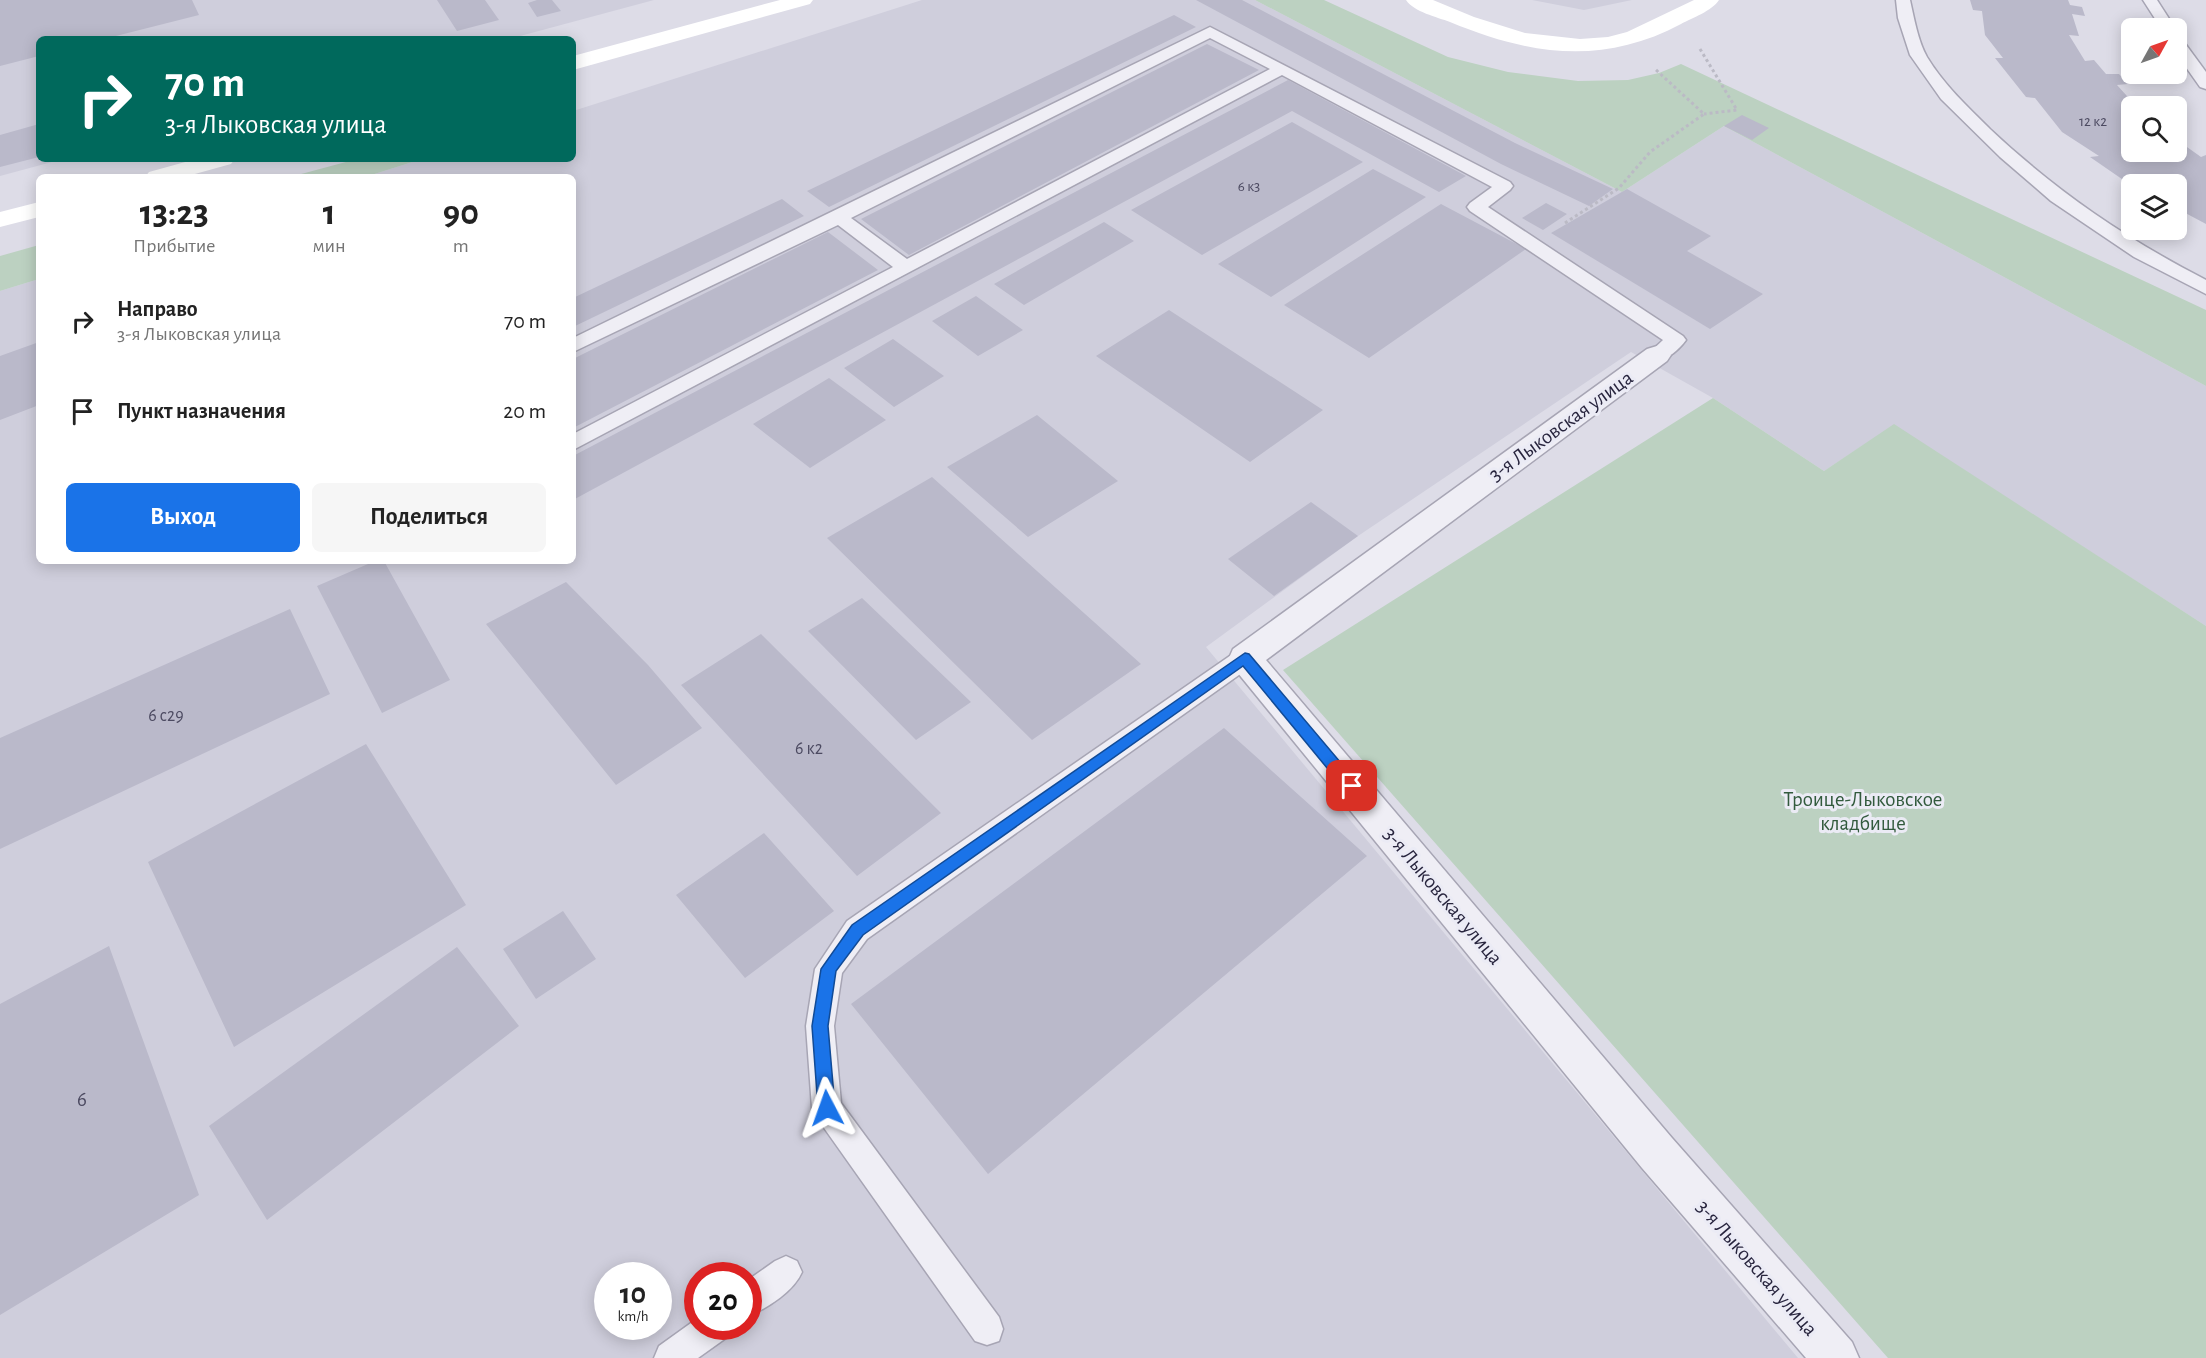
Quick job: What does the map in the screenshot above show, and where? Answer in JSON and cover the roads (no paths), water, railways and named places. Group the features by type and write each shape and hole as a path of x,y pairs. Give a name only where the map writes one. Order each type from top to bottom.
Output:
{"main road":[{"path":"576,62 803,0"},
{"path":"1416,0 1467,23 1497,32 1560,44 1591,45 1618,42 1635,37 1709,0"},
{"path":"168,174 212,162"},
{"path":"0,220 36,210"}],"street":[{"name":"3-я Лыковская улица","path":"1658,355 1245,658 1657,1153 1836,1358"}],"lane":[{"path":"1903,0 1906,18 1918,55 1947,96 2006,153 2057,197 2131,247 2206,288"},
{"path":"2150,0 2162,18"},
{"path":"576,345 1210,32 1504,186 1476,207 1676,340 1658,355"},
{"path":"2187,57 2206,84"},
{"path":"576,441 904,266 1282,69"},
{"path":"839,216 904,266"},
{"path":"987,1329 827,1108 820,1026 829,969 857,930 1245,658"},
{"path":"762,1290 786,1272"},
{"path":"671,1358 695,1340"}],"park label":[{"name":"Троице-Лыковское кладбище","path":"1863,811"}]}
